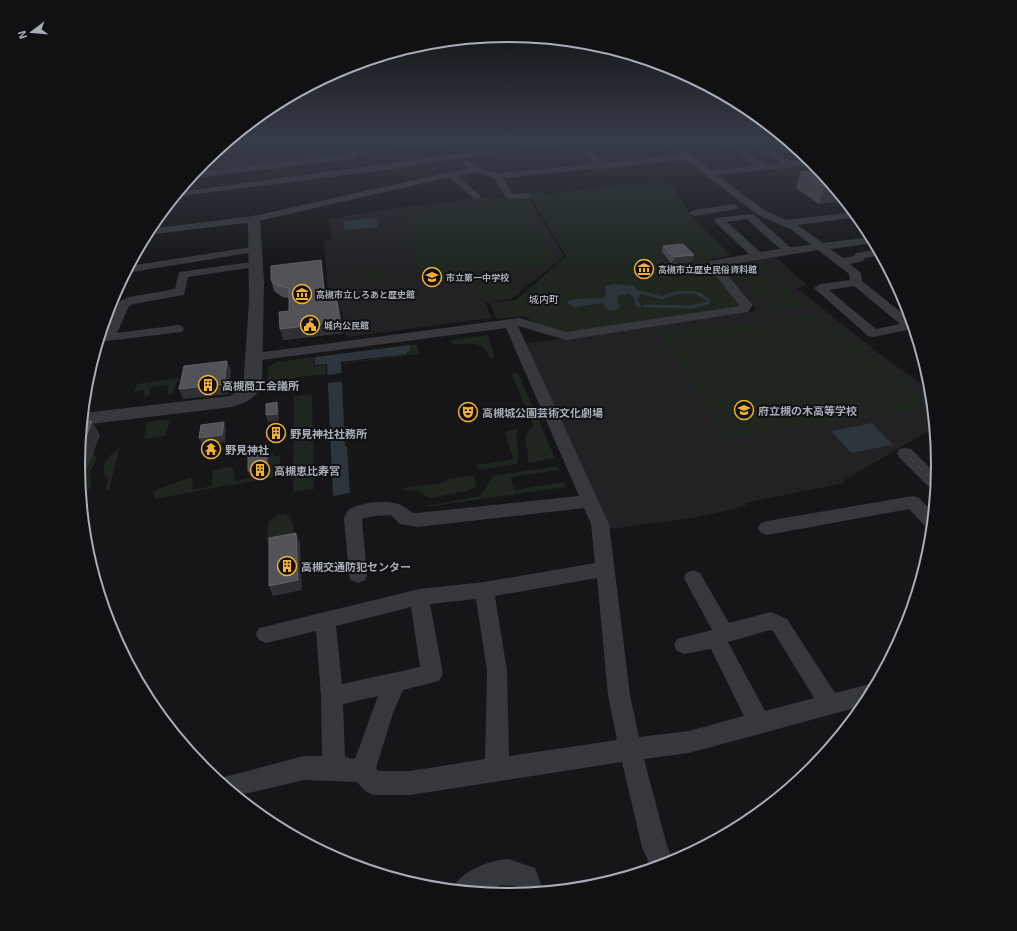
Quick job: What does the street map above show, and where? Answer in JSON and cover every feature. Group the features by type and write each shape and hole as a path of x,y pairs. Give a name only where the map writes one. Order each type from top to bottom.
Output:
{"street":[{"path":"233,182 233,187"},
{"path":"184,194 265,182"},
{"path":"155,231 254,219 414,182"},
{"path":"460,182 475,196 488,193"},
{"path":"501,182 510,197 528,195"},
{"path":"721,182 771,218 787,223 841,262 855,273 856,282 908,324"},
{"path":"694,213 750,204"},
{"path":"757,256 719,220 749,216 788,251"},
{"path":"787,223 850,216"},
{"path":"88,418 237,400 248,394 252,388 254,357 257,257 254,219"},
{"path":"254,357 520,322 530,324 546,332 566,336 744,309 747,305 714,266 715,263 788,251 867,241"},
{"path":"841,262 859,259 860,255 874,253"},
{"path":"134,269 257,257"},
{"path":"105,336 124,304 129,300 180,292 183,274 257,257"},
{"path":"856,282 820,288 873,333 910,328"},
{"path":"510,323 600,524 619,696 630,749 655,847 661,861"},
{"path":"104,339 178,329"},
{"path":"905,453 932,480"},
{"path":"358,575 353,518 354,515 360,512 394,509 406,519 424,520 590,501"},
{"path":"767,528 913,502 928,517"},
{"path":"266,634 419,597 484,590 604,570"},
{"path":"692,578 760,724"},
{"path":"484,590 497,671 497,769"},
{"path":"332,696 432,674 419,597"},
{"path":"325,619 332,696 334,768"},
{"path":"684,645 771,621 780,625 830,704"},
{"path":"363,771 382,712 396,682"},
{"path":"231,786 304,768 334,768 363,771 373,783 410,784 497,769 630,749 689,742 865,695"},
{"path":"472,887 491,874 516,872 526,877 529,888"}],"shaded area":[{"path":"667,183 676,191 690,214 731,256 713,259 710,267 741,303 739,309 565,333 550,331 524,316 496,319 490,303 516,300 566,256 528,194 543,191 545,194 629,184"},
{"name":"市立第一中学校","path":"489,197 490,199 528,197 564,256 512,299 485,303 492,318 346,337 342,310 329,311 324,241 332,240 329,219 395,208"},
{"path":"522,200 557,257 539,269 425,283 403,213"},
{"path":"376,218 378,227 345,230 343,221"},
{"name":"府立槻の木高等学校","path":"775,257 806,284 805,286 797,288 877,352 925,387 930,430 843,481 844,483 745,503 746,506 693,518 610,529 523,344 755,311 754,305 719,265"},
{"path":"761,262 771,271 739,275 730,266"},
{"path":"378,269 380,282 364,283 362,271"},
{"path":"772,273 782,283 750,287 741,277"},
{"path":"506,275 510,284 477,288 473,279"},
{"path":"616,284 633,286 642,293 637,300 642,308 637,307 633,297 629,294 618,296 617,300 620,307 616,310 608,310 603,303 576,308 567,303 568,301 574,299 603,298 606,294 605,286"},
{"path":"511,285 514,293 481,298 477,289"},
{"path":"784,285 795,295 762,299 752,289"},
{"path":"796,296 807,307 774,311 763,301"},
{"path":"818,316 926,399 928,409 726,439 658,333"},
{"path":"488,335 495,358 490,359 484,349 480,346 475,344 453,345 451,340"},
{"path":"417,344 419,354 343,364 408,354 408,352 412,351 411,345"},
{"path":"410,345 411,351 407,352 407,354 341,362 345,446 347,446 350,493 333,496 327,364 315,365 315,357"},
{"path":"314,357 314,366 326,365 326,374 267,381 268,367 277,362"},
{"path":"514,372 518,373 555,458 527,463 528,453 525,440 528,431 533,427 533,424 527,406 523,402 512,375"},
{"path":"179,377 172,394 167,394 169,385 151,387 149,395 144,396 144,390 134,392 137,384"},
{"path":"312,394 314,489 293,492 294,396"},
{"path":"170,419 165,436 144,439 147,422"},
{"path":"872,423 893,445 851,453 831,431"},
{"path":"519,428 516,437 518,455 517,464 479,470 477,465 513,459 505,432"},
{"path":"120,447 109,490 105,490 108,478 104,474 104,466 110,455"},
{"path":"269,453 273,453 274,456 280,456 280,476 154,499 154,491 190,477 193,480 192,490 212,486 213,471 225,467 233,468 235,481 270,474 269,457 267,455"},
{"path":"93,454 97,458 89,475 91,478 91,485 86,493 85,477"},
{"path":"558,466 559,470 511,477 514,490 564,482 566,487 433,506 423,505 433,505 480,496 493,476"},
{"path":"473,475 476,486 468,491 429,498 418,491 403,490 403,488 447,482 447,479"},
{"path":"285,514 291,518 294,528 291,540 270,546 266,540 269,521 277,515"}],"pier":[{"path":"343,373 344,381 327,383 327,375"}],"building":[{"path":"816,182 824,182 828,187 824,188"},
{"path":"683,244 694,255 674,257 663,246"},
{"path":"321,260 325,302 337,301 340,322 280,329 279,312 289,311 289,288 278,286 271,280 271,266"},
{"path":"227,361 224,384 179,389 184,366"},
{"path":"277,402 277,414 266,415 266,404"},
{"path":"88,421 92,421 86,436"},
{"path":"224,422 222,435 199,438 201,425"},
{"path":"266,449 267,467 248,471 248,454"},
{"name":"高槻交通防犯センター","path":"296,533 298,580 269,586 269,538"}],"waterway":[{"path":"641,292 662,298 675,293 693,292 708,300 708,303 691,307 645,306"}],"place":[{"name":"高槻市立歴史民俗資料館","path":"644,269"},
{"name":"市立第一中学校","path":"432,277"},
{"name":"高槻市立しろあと歴史館","path":"302,294"},
{"name":"城内公民館","path":"310,325"},
{"name":"高槻商工会議所","path":"208,385"},
{"name":"府立槻の木高等学校","path":"744,410"},
{"name":"高槻城公園芸術文化劇場","path":"468,412"},
{"name":"野見神社社務所","path":"276,433"},
{"name":"野見神社","path":"211,449"},
{"name":"高槻恵比寿宮","path":"260,470"},
{"name":"高槻交通防犯センター","path":"287,566"}],"district":[{"name":"城内町","path":"544,299"}]}
